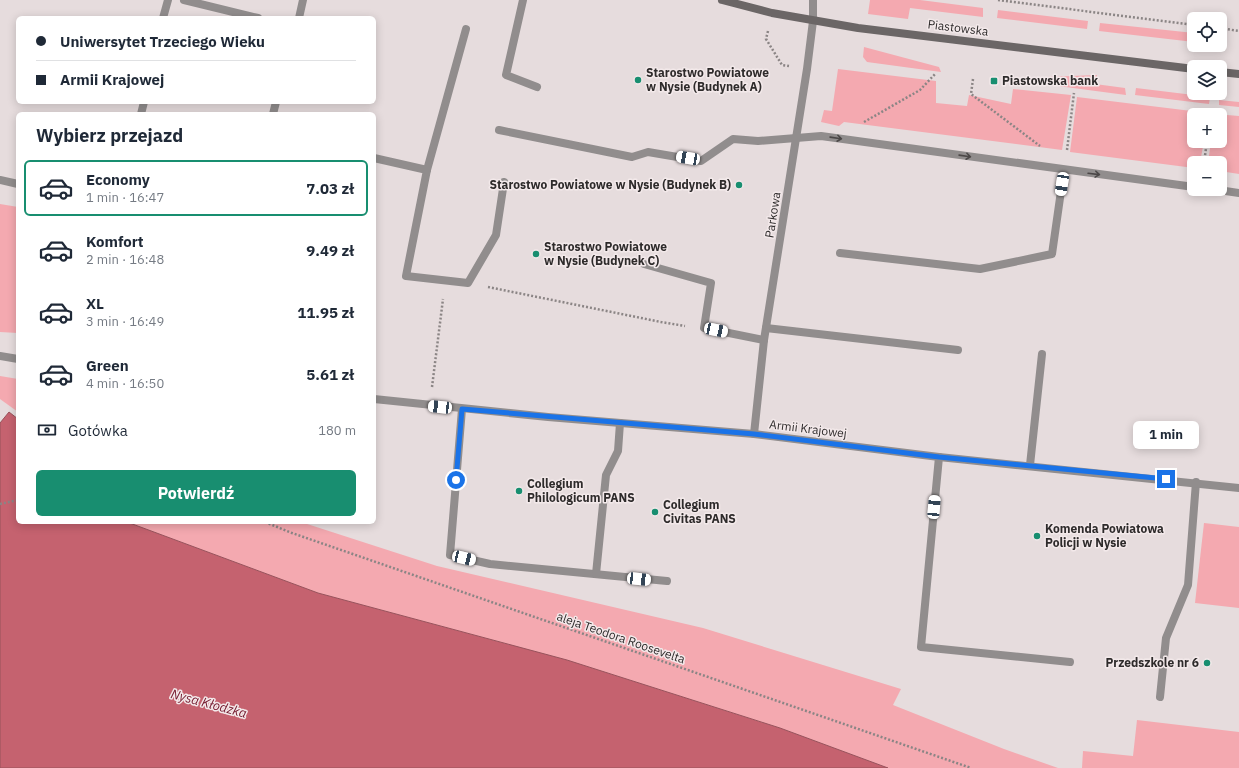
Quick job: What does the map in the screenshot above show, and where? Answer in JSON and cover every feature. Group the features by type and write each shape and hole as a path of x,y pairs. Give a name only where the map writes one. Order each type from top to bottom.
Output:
{"street":[{"path":"164,16 168,0"},
{"path":"184,0 250,16"},
{"path":"299,16 303,0"},
{"path":"523,0 506,75 537,87"},
{"name":"Piastowska","path":"722,0 813,21 858,28 1187,68"},
{"name":"Parkowa","path":"754,434 764,340 797,138 813,21 813,0"},
{"path":"466,28 427,170 406,276 468,283 496,234 504,182"},
{"path":"1227,73 1239,74"},
{"path":"499,130 632,157 648,152 701,161 733,140 758,141 821,136 1187,186"},
{"path":"376,158 427,170"},
{"path":"840,253 980,269 1052,254 1064,170"},
{"path":"0,180 16,184"},
{"path":"1227,191 1239,192"},
{"path":"644,264 711,283 704,328 764,340"},
{"path":"766,328 958,350"},
{"path":"1030,466 1042,354"},
{"path":"0,356 16,359"},
{"name":"Armii Krajowej","path":"376,399 462,409 754,434 939,457 1196,482 1239,488"},
{"path":"462,409 450,554 490,564 667,582"},
{"path":"596,574 606,475 618,451 620,423"},
{"path":"939,457 921,647 1070,662"},
{"path":"1160,697 1166,638 1188,585 1196,482"}],"path":[{"path":"998,0 1187,24"},
{"path":"769,26 766,39 782,65 795,68"},
{"path":"1227,29 1239,30"},
{"path":"836,138 920,90 936,73"},
{"path":"973,79 971,94 1043,148 1064,170"},
{"path":"1064,170 1074,93"},
{"path":"430,406 445,281"},
{"path":"468,283 661,322 704,328"},
{"path":"0,504 16,500"},
{"name":"aleja Teodora Roosevelta","path":"270,524 292,533 971,768"}],"shaded area":[{"path":"870,0 920,0 983,8 983,17 910,8 908,19 868,14"},
{"path":"998,10 1088,21 1087,29 997,18"},
{"path":"1100,23 1187,32 1187,41 1099,31"},
{"path":"864,47 939,67 941,72 867,62 863,57"},
{"path":"838,69 936,81 936,103 967,106 969,95 1011,104 1013,89 1071,95 1062,150 844,122 839,126 821,122 824,110 832,111"},
{"path":"1097,75 1095,84 1125,88 1126,95 1020,81 1020,78"},
{"path":"1136,88 1187,94 1187,100 1210,100 1209,104 1135,95"},
{"path":"1077,97 1187,110 1187,148 1203,148 1201,156 1187,156 1187,167 1070,152"},
{"path":"1219,100 1239,102 1239,107 1219,105"},
{"path":"1227,115 1239,116 1239,174 1227,172 1227,156 1209,156 1210,148 1227,148"},
{"path":"0,204 16,207 16,333 0,332"},
{"path":"0,376 16,379 16,411 0,399"},
{"path":"1204,523 1239,527 1239,608 1195,603"},
{"path":"132,524 307,524 437,566 703,628 901,689 893,705 1004,749 1058,768 888,768 780,728 567,660 318,593"},
{"path":"1137,720 1239,732 1239,768 1082,768 1083,751 1133,756"}],"water":[{"name":"Nysa Kłodzka","path":"9,412 16,417 16,524 132,524 318,593 567,660 780,728 888,768 0,768 0,423"}],"place":[{"name":"Starostwo Powiatowe w Nysie (Budynek A)","path":"638,80"},
{"name":"Piastowska bank","path":"994,81"},
{"name":"Starostwo Powiatowe w Nysie (Budynek B)","path":"739,185"},
{"name":"Starostwo Powiatowe w Nysie (Budynek C)","path":"536,254"},
{"name":"Collegium Philologicum PANS","path":"519,491"},
{"name":"Collegium Civitas PANS","path":"655,512"},
{"name":"Komenda Powiatowa Policji w Nysie","path":"1037,536"},
{"name":"Przedszkole nr 6","path":"1207,663"}],"route":[{"path":"456,480 462,409 754,434 939,457 1166,479"}]}
